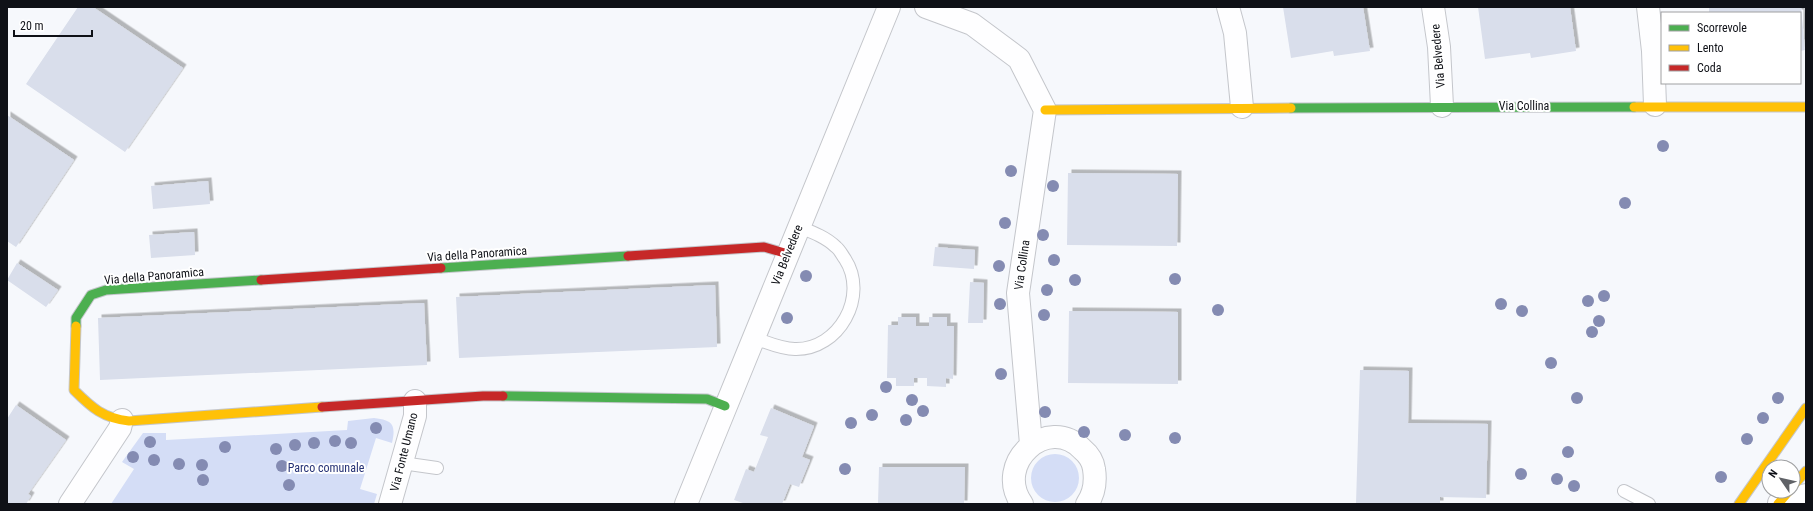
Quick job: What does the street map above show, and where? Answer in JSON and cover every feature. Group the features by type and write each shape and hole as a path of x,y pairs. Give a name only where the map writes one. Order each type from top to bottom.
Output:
{"street":[{"name":"Via Belvedere","path":"686,504 889,7"},
{"path":"926,7 972,24 1019,59 1045,110"},
{"path":"1228,7 1235,33 1242,107"},
{"name":"Via Belvedere","path":"1433,7 1439,47 1442,106"},
{"path":"1648,7 1653,51 1655,106"},
{"name":"Via Collina","path":"1031,444 1018,293 1045,110 1442,106 1806,107"},
{"name":"Via della Panoramica","path":"725,406 706,399 483,396 112,420 94,409 74,390 76,318 91,295 106,290 764,247 788,254"},
{"name":"Via Fonte Umano","path":"390,504 415,416 415,401"},
{"path":"1739,504 1806,408"},
{"path":"70,504 120,428 122,420"},
{"path":"1022,504 1015,491 1013,478 1015,465 1022,453 1031,444 1043,439 1056,437 1068,439 1079,445 1088,454 1094,466 1096,478 1094,489 1086,504"}],"lane":[{"path":"754,338 772,345 795,349 817,345 837,332 850,312 854,289 850,267 837,247 817,234 799,227"},
{"path":"402,463 438,468"},
{"path":"1624,491 1649,504"}],"green space":[{"name":"Parco comunale","path":"374,418 385,420 392,424 394,432 392,443 376,438 360,489 377,494 374,504 111,504 134,469 122,462 143,433 166,433 166,440 347,430 348,421"},
{"path":"1055,454 1064,456 1072,461 1077,469 1079,478 1077,487 1072,495 1064,500 1055,502 1046,500 1038,495 1033,487 1031,478 1033,469 1038,461 1046,456"}],"building":[{"path":"78,7 93,7 183,68 125,152 26,84"},
{"path":"1283,7 1363,7 1370,51 1334,56 1333,51 1291,58"},
{"path":"1478,7 1570,7 1576,51 1531,58 1530,53 1485,59"},
{"path":"1709,7 1801,7 1805,50 1801,51 1801,12 1709,12"},
{"path":"7,115 74,160 16,247 7,241"},
{"path":"1068,173 1178,174 1177,246 1067,245"},
{"path":"208,181 210,204 153,209 151,186"},
{"path":"194,232 195,255 151,258 149,235"},
{"path":"935,247 975,250 974,269 933,266"},
{"path":"17,263 58,290 46,307 7,280"},
{"path":"970,282 984,283 983,323 968,323"},
{"path":"715,285 717,347 459,358 456,297"},
{"path":"424,303 427,365 100,380 98,318"},
{"path":"1069,311 1178,312 1178,384 1068,383"},
{"path":"898,317 916,317 916,326 929,326 929,317 947,317 947,326 954,326 953,379 946,378 946,387 927,386 927,378 914,378 914,386 896,386 896,378 887,378 888,325 898,325"},
{"path":"1360,370 1409,371 1408,423 1488,424 1486,498 1440,497 1440,504 1356,504"},
{"path":"16,405 66,440 28,494 31,496 26,504 7,504 7,419"},
{"path":"771,408 814,426 802,457 810,460 799,487 790,484 782,504 746,504 734,500 746,469 754,472 768,437 760,435"},
{"path":"879,467 965,467 964,504 878,504"}],"traffic: fast":[{"path":"1291,108 1634,107"},
{"path":"441,268 628,256"},
{"path":"76,326 76,318 91,295 106,290 261,280"},
{"path":"503,396 707,399 725,406"}],"traffic: slow":[{"path":"1634,107 1806,107"},
{"path":"1045,110 1291,108"},
{"path":"76,326 74,390 98,411 120,420 129,421 322,407"},
{"path":"1739,504 1806,408"},
{"path":"1801,477 1806,471"},
{"path":"1778,504 1782,499"}],"traffic: jam":[{"path":"628,256 764,247 788,254"},
{"path":"261,280 441,268"},
{"path":"322,407 483,396 503,396"}]}
